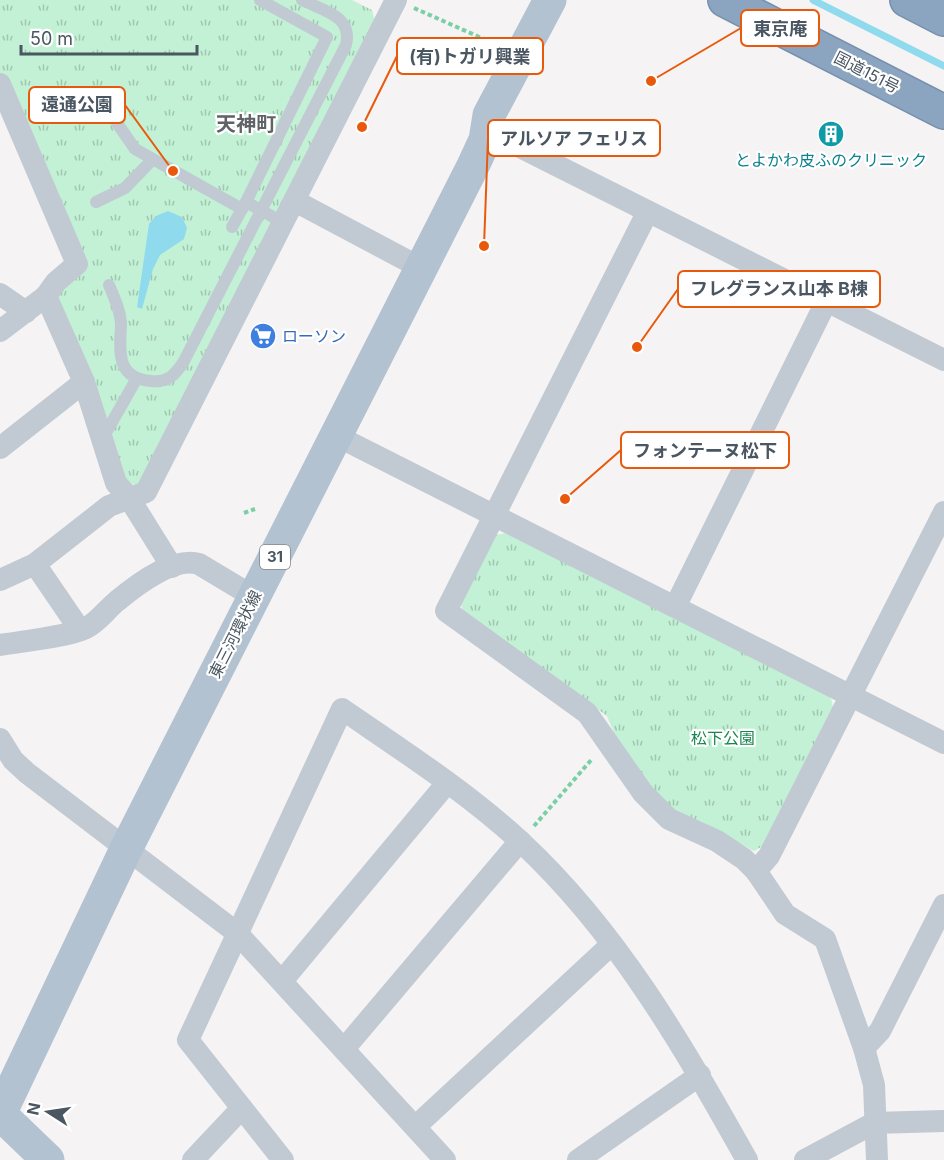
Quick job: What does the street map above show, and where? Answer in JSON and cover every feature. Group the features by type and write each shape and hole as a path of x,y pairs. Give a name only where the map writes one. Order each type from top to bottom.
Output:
{"highway":[{"name":"国道151号","path":"725,0 944,112"}],"main road":[{"name":"東三河環状線","path":"48,1160 0,1114 126,849 473,166 489,115 550,0"}],"street":[{"path":"0,580 35,564 109,506 146,492 295,201 401,2"},
{"path":"0,84 77,264 56,282 46,296 0,331"},
{"path":"486,130 826,303 944,360"},
{"path":"295,201 421,268"},
{"path":"647,213 446,611 587,713 643,793 669,819 717,841 744,859 756,871 785,914 825,939 864,1048 874,1085 877,1160"},
{"path":"0,294 26,312"},
{"path":"46,296 84,382 116,483 129,498 172,567"},
{"path":"676,605 826,303"},
{"path":"0,448 84,382"},
{"path":"337,436 493,516 676,605 851,698 944,743"},
{"path":"756,871 769,856 944,512"},
{"path":"0,645 88,627 119,599 172,567 190,561 254,597"},
{"path":"35,564 80,630"},
{"path":"283,1160 188,1040 342,709 447,783 520,842 565,886 645,987 699,1075 747,1160"},
{"path":"0,739 6,766 126,849 237,933 445,1160"},
{"path":"282,981 447,783"},
{"path":"344,1048 520,842"},
{"path":"864,1048 880,1031 944,905"},
{"path":"415,1127 612,944"},
{"path":"578,1160 699,1075"},
{"path":"193,1160 241,1109"},
{"path":"805,1160 874,1123 944,1121"}],"lane":[{"path":"232,227 327,37 260,0"},
{"path":"109,285 120,319 119,356 126,368 137,378 157,381 172,377 184,361 346,45 348,31 344,22 302,0"},
{"path":"56,108 81,97 94,100 110,113 135,149 152,160 244,205 261,210 284,223"},
{"path":"283,126 299,136"},
{"path":"96,202 124,188 152,160"},
{"path":"186,324 199,331"},
{"path":"102,438 137,378"}],"path":[{"path":"401,2 495,44"},
{"path":"244,513 255,509"},
{"path":"520,842 606,742"}],"green space":[{"path":"0,0 352,0 372,10 376,25 140,485 126,484 58,299 61,286 85,264 0,74"},
{"name":"松下公園","path":"505,533 830,696 834,709 763,846 754,851 702,822 675,812 651,786 614,733 607,716 462,610 461,601 492,536"}],"water":[{"path":"168,211 182,217 187,228 184,239 160,255 153,269 142,309 137,307 149,224 156,216"}],"waterway":[{"path":"813,0 944,66"}],"place":[{"name":"東京庵","path":"651,81"},
{"name":"(有)トガリ興業","path":"362,127"},
{"name":"とよかわ皮ふのクリニック","path":"831,134"},
{"name":"遠通公園","path":"173,171"},
{"name":"アルソア フェリス","path":"484,246"},
{"name":"ローソン","path":"263,336"},
{"name":"フレグランス山本 B棟","path":"637,347"},
{"name":"フォンテーヌ松下","path":"565,499"}],"district":[{"name":"天神町","path":"246,124"}]}
